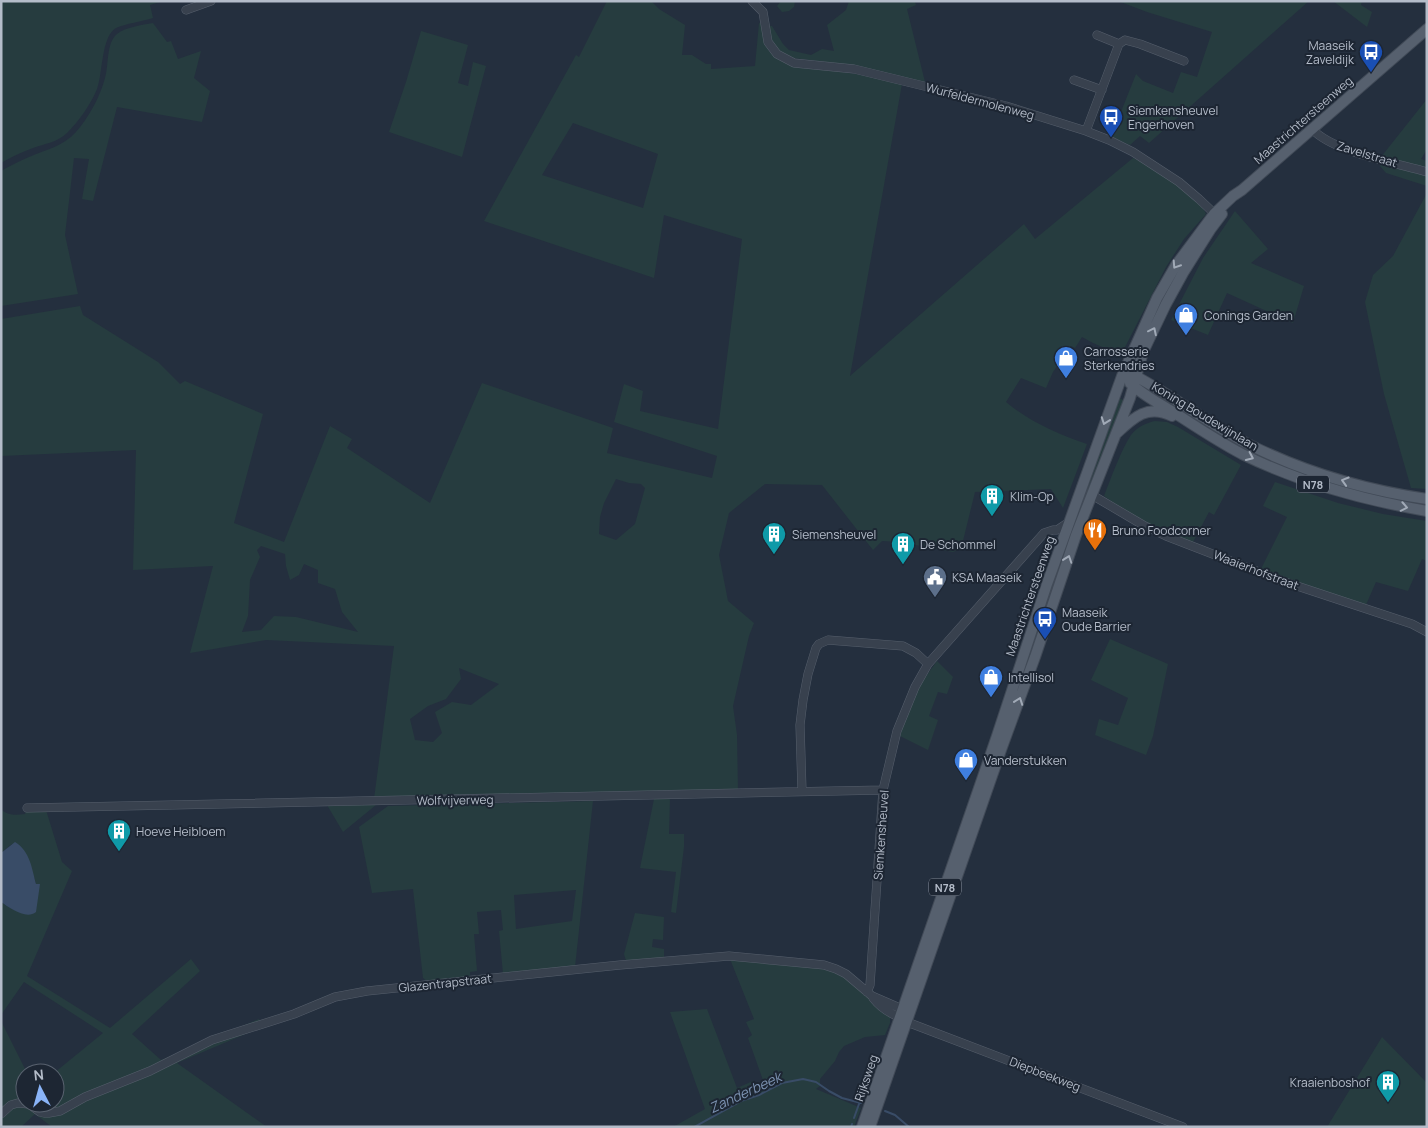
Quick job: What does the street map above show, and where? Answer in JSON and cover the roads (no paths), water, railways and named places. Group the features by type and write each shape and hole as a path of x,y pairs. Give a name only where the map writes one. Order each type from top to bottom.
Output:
{"main road":[{"name":"Maastrichtersteenweg","path":"896,1040 1069,522 1122,376 1165,282 1233,196 1427,29"},
{"name":"Maastrichtersteenweg","path":"903,1016 1035,657 1076,535 1135,382 1143,352 1190,252"},
{"name":"Koning Boudewijnlaan","path":"1122,376 1278,458 1352,484 1427,499"},
{"name":"Koning Boudewijnlaan","path":"1135,382 1207,434 1242,454 1275,469 1310,483 1347,494 1427,511"},
{"path":"1116,434 1138,415 1147,412 1169,415 1207,434"},
{"path":"1026,648 1027,656 1035,657"},
{"name":"Rijksweg","path":"862,1127 896,1040"},
{"name":"Rijksweg","path":"870,1127 896,1040"}],"street":[{"path":"186,10 211,1"},
{"name":"Wurfeldermolenweg","path":"752,1 763,12 768,42 777,54 794,62 854,69 1006,106 1086,131 1133,152 1179,182 1216,216"},
{"path":"1097,35 1119,44"},
{"path":"1086,131 1119,44 1124,40 1140,44 1184,61"},
{"path":"1074,80 1102,90"},
{"name":"Zavelstraat","path":"1312,129 1326,141 1344,149 1427,172"},
{"name":"Waaierhofstraat","path":"1092,495 1143,525 1166,536 1286,582 1412,624 1427,632"},
{"name":"Siemkensheuvel","path":"870,994 883,790 897,731 915,687 928,664 1044,534 1048,531 1057,530 1069,522"},
{"path":"1057,530 1063,540"},
{"path":"802,791 800,725 808,674 819,644 828,640 903,646 916,653 928,664"},
{"name":"Wolfvijverweg","path":"27,808 883,790"},
{"name":"Glazentrapstraat","path":"1,1114 11,1105 18,1103 32,1106 44,1113 60,1110 85,1097 150,1071 212,1040 294,1014 335,997 353,992 729,956 824,965 836,969 846,974 870,994 903,1016"},
{"name":"Diepbeekweg","path":"903,1016 1183,1127"}],"water":[{"path":"15,842 27,855 32,866 36,884 40,884 36,912 28,915 18,912 1,902 1,853"}],"waterway":[{"name":"Zanderbeek","path":"694,1127 741,1101 759,1095 782,1083 803,1079 816,1082 842,1098 861,1103"},
{"path":"854,1118 859,1104"},
{"name":"Zanderbeek","path":"885,1111 895,1115 909,1127"}],"place":[{"name":"Maaseik Zaveldijk","path":"1371,73"},
{"name":"Siemkensheuvel Engerhoven","path":"1111,138"},
{"name":"Conings Garden","path":"1186,336"},
{"name":"Carrosserie Sterkendries","path":"1066,379"},
{"name":"Klim-Op","path":"992,517"},
{"name":"Bruno Foodcorner","path":"1095,551"},
{"name":"Siemensheuvel","path":"774,555"},
{"name":"De Schommel","path":"903,565"},
{"name":"KSA Maaseik","path":"935,598"},
{"name":"Maaseik Oude Barrier","path":"1045,640"},
{"name":"Intellisol","path":"991,698"},
{"name":"Vanderstukken","path":"966,781"},
{"name":"Hoeve Heibloem","path":"119,852"},
{"name":"Kraaienboshof","path":"1388,1103"}]}
